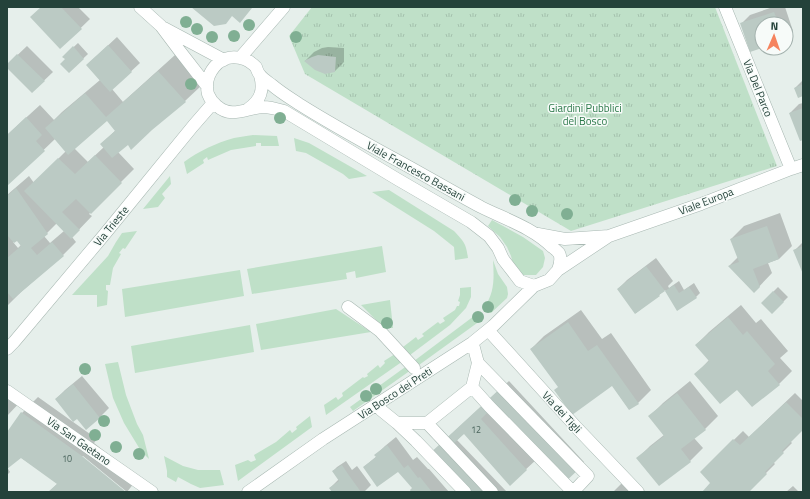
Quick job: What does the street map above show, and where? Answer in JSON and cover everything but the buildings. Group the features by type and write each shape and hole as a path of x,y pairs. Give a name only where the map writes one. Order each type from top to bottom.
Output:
{"street":[{"path":"140,7 161,26 207,86"},
{"path":"213,103 207,86 211,70 216,64 224,60 229,58 240,58 284,7"},
{"name":"Via Del Parco","path":"725,7 790,169"},
{"path":"161,26 224,60"},
{"name":"Viale Francesco Bassani","path":"240,58 256,67 260,75 273,86 320,118 482,207 523,227 544,240 559,253 561,261 558,270"},
{"path":"248,109 255,104 262,91 260,75"},
{"name":"Viale Francesco Bassani","path":"213,103 219,108 234,113 264,107 284,111 471,222 489,236 498,248 503,259 520,281 534,286"},
{"name":"Via Trieste","path":"7,349 213,103"},
{"name":"Viale Europa","path":"534,286 549,280 558,270 609,236 701,204 803,165"},
{"name":"Viale Europa","path":"533,233 565,239 609,236"},
{"name":"Via Bosco dei Preti","path":"248,492 323,439 472,343 488,330 534,286"},
{"path":"348,307 380,331 414,368"},
{"name":"Via dei Tigli","path":"488,330 577,428 638,492"},
{"path":"397,423 427,423 472,387 478,363 472,343"},
{"path":"472,387 573,492 588,476 478,363"},
{"name":"Via San Gaetano","path":"7,391 152,492"},
{"path":"377,405 416,441 465,492"},
{"path":"427,423 492,492"}],"green space":[{"name":"Giardini Pubblici del Bosco","path":"312,7 715,7 777,166 571,231 305,74 289,36"},
{"path":"253,135 277,136 279,146 261,146 261,143 256,143 256,146 231,150 208,160 207,157 203,160 204,163 187,174 184,162 196,154 227,140"},
{"path":"294,138 309,143 367,176 349,179 306,153 296,151"},
{"path":"170,176 171,184 162,194 165,198 158,207 143,209"},
{"path":"389,190 454,231 464,243 468,258 455,260 454,247 434,231 372,192"},
{"path":"492,220 523,237 543,251 545,258 543,267 536,275 523,275 514,268 507,247 500,237 488,226"},
{"path":"137,231 125,249 123,248 119,253 121,254 113,268 110,285 106,285 106,290 108,291 107,305 97,307 97,295 72,295 108,256 122,233"},
{"path":"382,246 386,272 356,278 355,271 346,273 347,279 252,294 247,269"},
{"path":"493,260 498,274 507,287 508,294 507,298 491,313 484,307 488,302 492,290"},
{"path":"240,270 244,296 125,317 122,289"},
{"path":"471,287 471,297 466,308 450,325 410,355 403,347 416,337 418,340 424,336 422,334 438,322 440,324 445,321 443,318 459,306 460,302 458,301 460,288"},
{"path":"390,300 393,328 384,328 361,305"},
{"path":"336,309 371,332 261,350 256,324"},
{"path":"478,313 484,318 419,365 414,361"},
{"path":"250,325 254,352 135,373 131,346"},
{"path":"395,354 403,361 326,415 324,405 336,397 338,400 343,396 342,393 363,377 368,376 367,374 378,365 380,368 385,363 384,361"},
{"path":"118,362 126,395 137,424 143,435 149,459 141,451 124,423 113,398 105,364"},
{"path":"408,365 411,370 353,411 350,407"},
{"path":"310,416 312,427 238,481 235,465 248,460 251,462 256,460 254,455 276,442 290,430 292,433 297,429 296,427"},
{"path":"164,456 183,466 198,470 220,470 224,485 200,488 178,477 176,482 167,477"}]}
